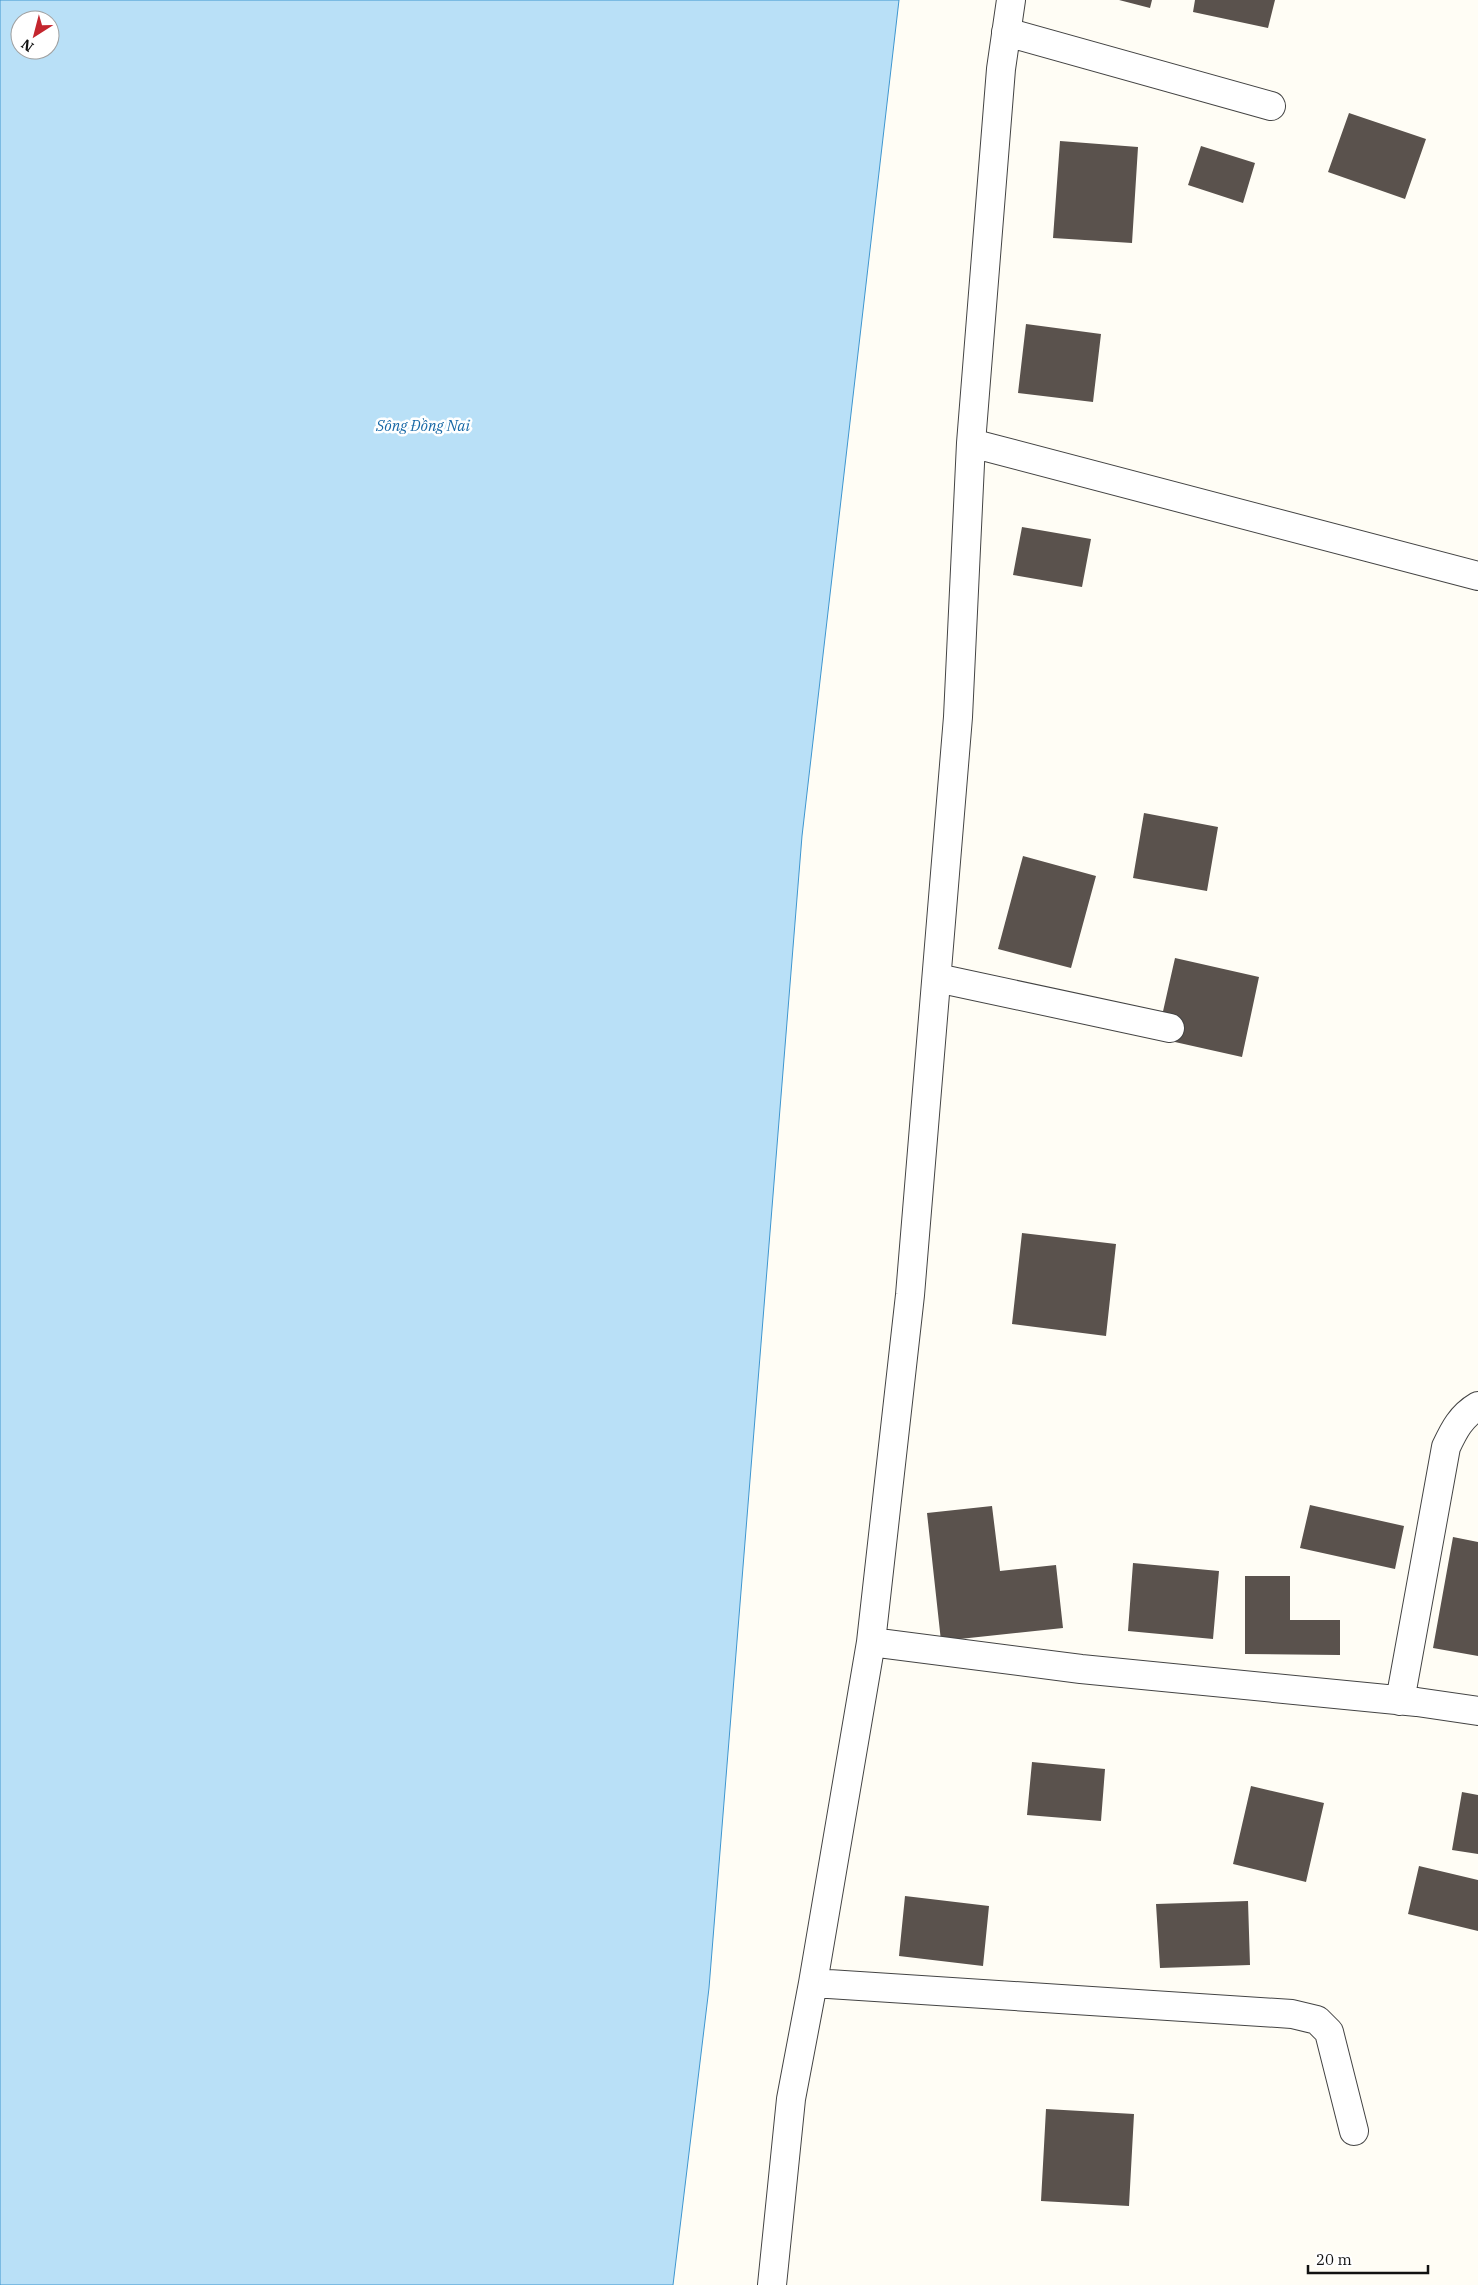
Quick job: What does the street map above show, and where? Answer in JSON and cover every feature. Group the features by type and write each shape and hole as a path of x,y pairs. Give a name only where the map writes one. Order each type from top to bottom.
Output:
{"street":[{"path":"772,2285 790,2099 813,1984 872,1642 910,1295 958,717 971,443 1001,69 1011,0"},
{"path":"1006,32 1271,106"},
{"path":"971,443 1478,576"},
{"path":"937,978 1170,1028"},
{"path":"1400,1701 1446,1447 1457,1424 1478,1406"},
{"path":"872,1642 1081,1669 1400,1701 1478,1711"},
{"path":"813,1984 1292,2014 1317,2020 1329,2032 1354,2131"}],"water":[{"name":"Sông Đồng Nai","path":"0,0 899,0 802,836 709,1988 673,2285 0,2285"}],"building":[{"path":"1119,0 1152,0 1150,8"},
{"path":"1195,0 1275,0 1268,28 1193,12"},
{"path":"1349,113 1426,139 1405,199 1328,172"},
{"path":"1060,141 1138,147 1132,243 1053,238"},
{"path":"1201,146 1255,163 1243,203 1188,185"},
{"path":"1026,324 1101,334 1093,402 1018,393"},
{"path":"1022,527 1091,539 1082,587 1013,575"},
{"path":"1144,813 1218,827 1207,891 1133,878"},
{"path":"1023,856 1096,876 1071,968 998,949"},
{"path":"1175,958 1259,977 1242,1057 1157,1038"},
{"path":"1022,1233 1116,1244 1106,1336 1012,1324"},
{"path":"1310,1505 1404,1526 1395,1569 1300,1548"},
{"path":"992,1506 1000,1571 1056,1565 1063,1628 941,1641 927,1513"},
{"path":"1453,1537 1478,1542 1478,1656 1433,1648"},
{"path":"1133,1563 1219,1571 1213,1639 1128,1631"},
{"path":"1245,1576 1290,1576 1290,1620 1340,1620 1340,1655 1245,1654"},
{"path":"1032,1762 1105,1769 1101,1821 1027,1815"},
{"path":"1251,1786 1324,1803 1306,1882 1233,1864"},
{"path":"1462,1792 1478,1795 1478,1854 1452,1850"},
{"path":"1419,1866 1478,1880 1478,1931 1408,1914"},
{"path":"905,1896 989,1906 983,1966 899,1956"},
{"path":"1248,1901 1250,1965 1160,1968 1156,1904"},
{"path":"1046,2109 1134,2114 1129,2206 1041,2201"}]}
